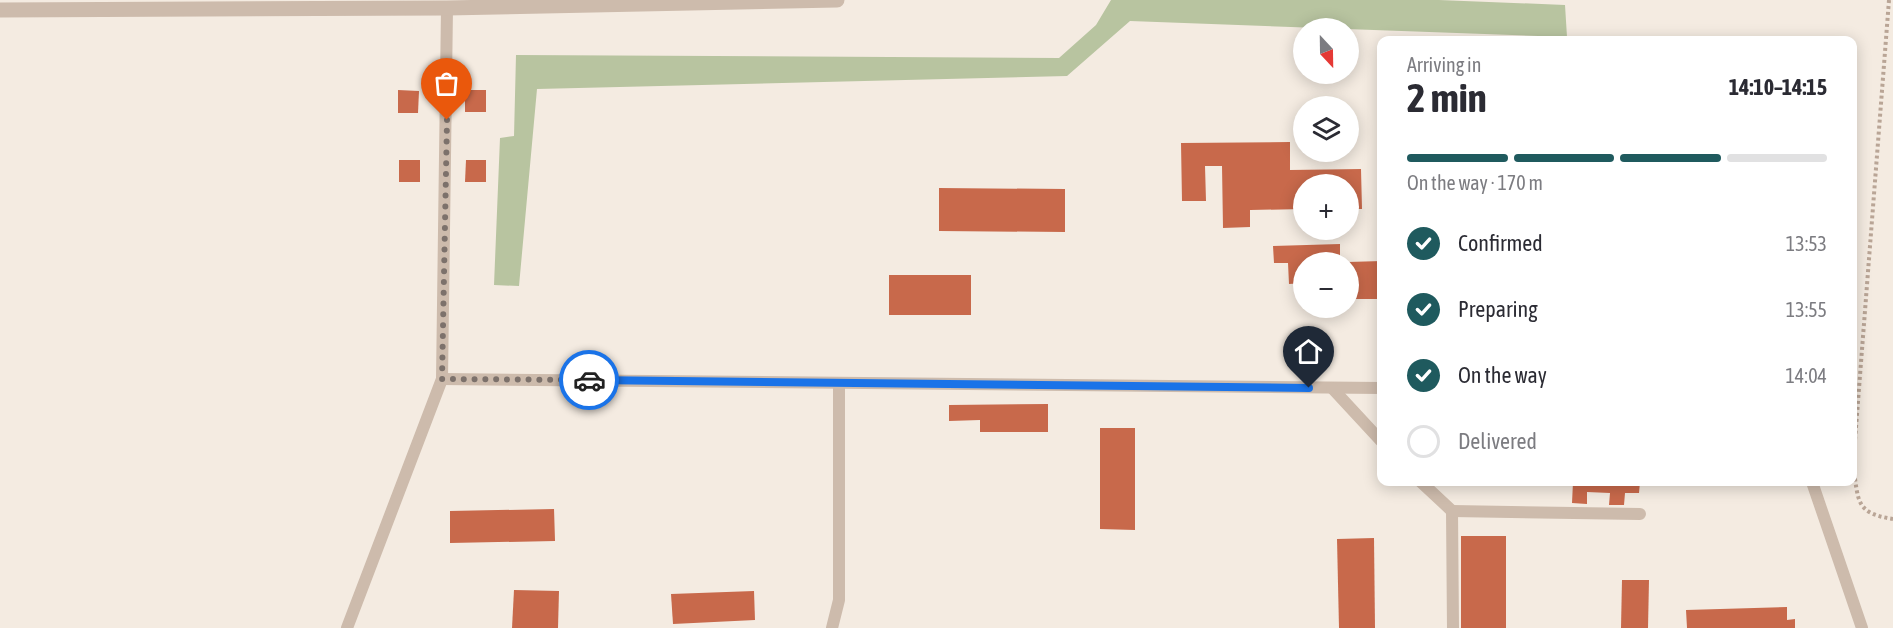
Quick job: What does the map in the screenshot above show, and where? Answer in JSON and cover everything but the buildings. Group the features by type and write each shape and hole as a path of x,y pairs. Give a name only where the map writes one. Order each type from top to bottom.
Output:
{"street":[{"path":"0,10 447,8 837,0"}],"lane":[{"path":"347,628 442,379 447,8"},
{"path":"442,379 1377,388"},
{"path":"832,628 839,600 839,383"},
{"path":"1332,388 1377,437"},
{"path":"1425,486 1452,511 1640,514"},
{"path":"1813,486 1862,628"},
{"path":"1452,511 1453,628"}],"path":[{"path":"1857,414 1889,0"},
{"path":"1857,486 1860,504 1872,516 1893,519"}],"green space":[{"path":"1111,0 1439,0 1565,5 1567,36 1359,29 1359,18 1293,18 1293,27 1130,21 1067,76 537,89 519,286 494,285 500,138 514,136 516,55 1059,58 1096,25"}],"way so far":[{"path":"447,120 442,379 589,380"}],"route":[{"path":"589,380 1309,388"}]}
